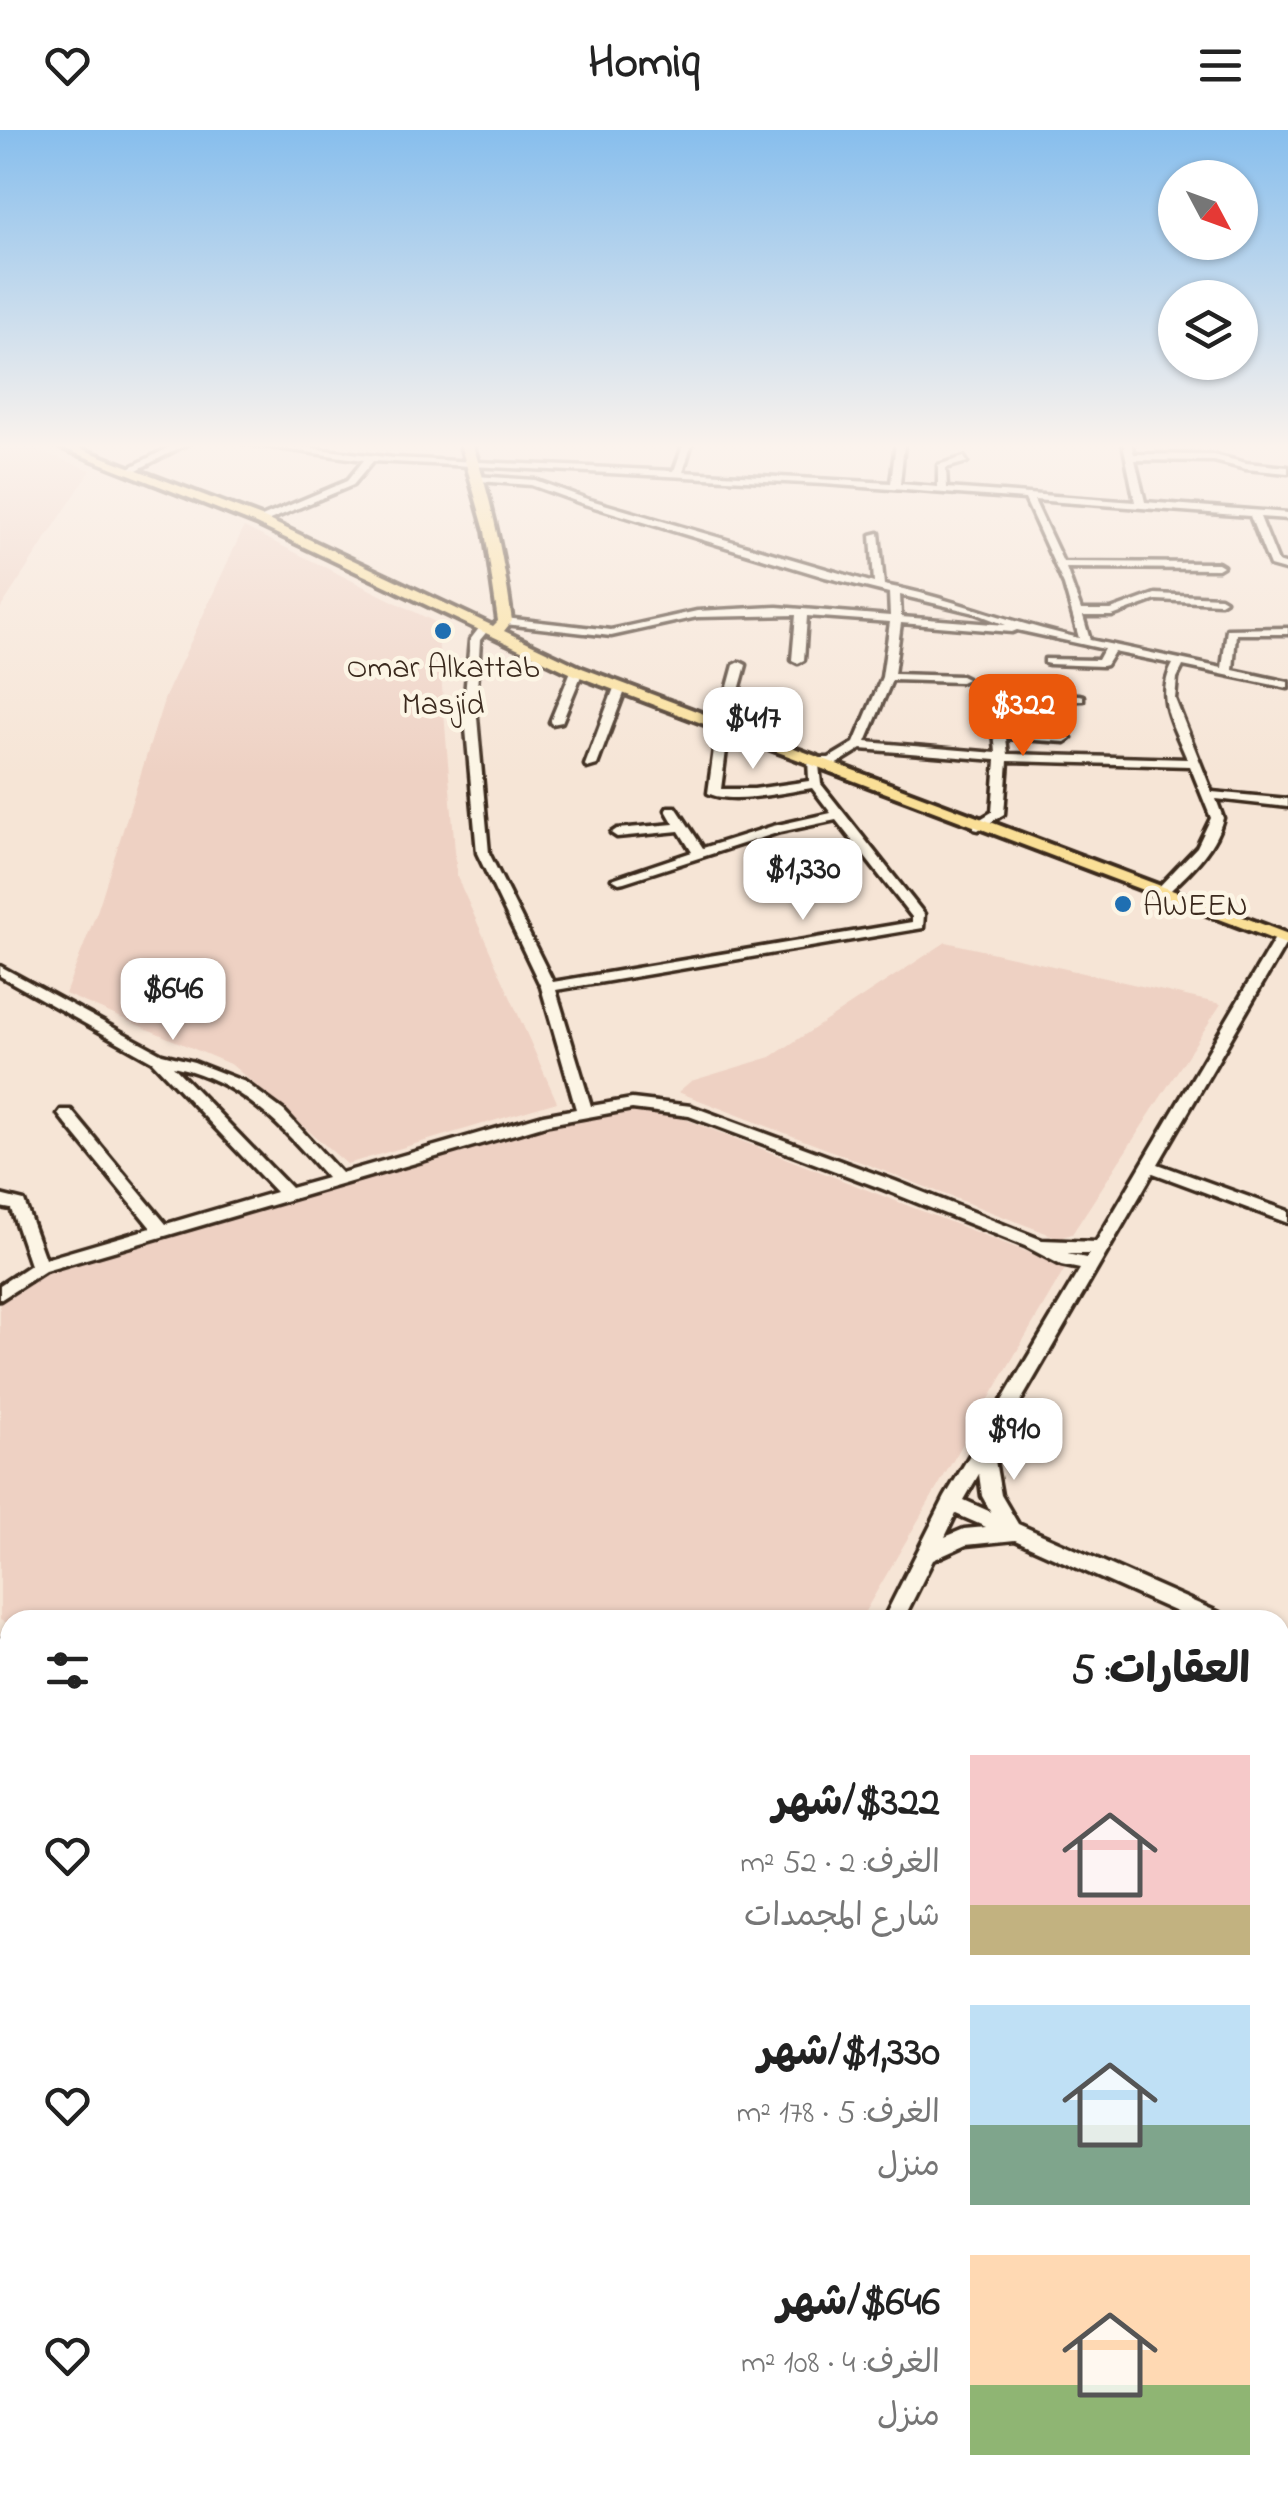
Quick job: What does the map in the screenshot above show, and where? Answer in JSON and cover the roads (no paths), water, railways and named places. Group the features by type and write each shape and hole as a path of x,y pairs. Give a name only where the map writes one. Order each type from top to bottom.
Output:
{"main road":[{"path":"331,554 494,628 577,671 978,826 1285,939"},
{"path":"494,628 497,554"}],"street":[{"path":"761,554 978,610 1027,630"},
{"path":"877,554 879,585"},
{"path":"1054,554 1085,641"},
{"path":"1270,554 1274,564 1288,568"},
{"path":"1059,565 1218,566"},
{"path":"548,986 918,925 920,917 815,784 812,761 831,762 858,745 888,678 896,620 894,589"},
{"path":"1078,614 1112,613 1155,597 1220,600"},
{"path":"798,660 802,611"},
{"path":"584,1110 548,986 483,853 470,706 475,640 494,628 611,633 718,612 802,611 1027,630 1288,685"},
{"path":"1227,672 1231,630 1288,631"},
{"path":"1048,662 1102,663 1111,646"},
{"path":"1159,894 1215,834 1217,818 1168,699 1171,678 1180,661"},
{"path":"740,665 723,727 714,792 754,793 815,784"},
{"path":"556,722 577,671"},
{"path":"888,678 961,678"},
{"path":"591,766 620,688"},
{"path":"978,826 998,814 1002,757 995,699 1079,698"},
{"path":"999,734 1065,738"},
{"path":"858,745 1002,757 1196,763"},
{"path":"1210,794 1288,803"},
{"path":"672,810 699,853"},
{"path":"620,878 840,815"},
{"path":"617,833 682,826"},
{"path":"897,1610 952,1502 1285,939"},
{"path":"0,970 157,1058 286,1192"},
{"path":"157,1058 202,1066 244,1086 284,1116 337,1179"},
{"path":"0,1294 39,1268 286,1192 584,1110 632,1104 691,1111 1031,1242 1067,1261 1090,1265"},
{"path":"66,1114 163,1232"},
{"path":"1150,1168 1288,1217"},
{"path":"0,1201 18,1205 39,1268"},
{"path":"1031,1242 1069,1249 1101,1247"},
{"path":"984,1449 992,1496 1017,1532"},
{"path":"952,1502 1192,1610"},
{"path":"926,1555 976,1534 1017,1532"}],"place":[{"name":"Omar Alkattab Masjid","path":"443,631"},
{"name":"AWEEN","path":"1123,904"}]}
